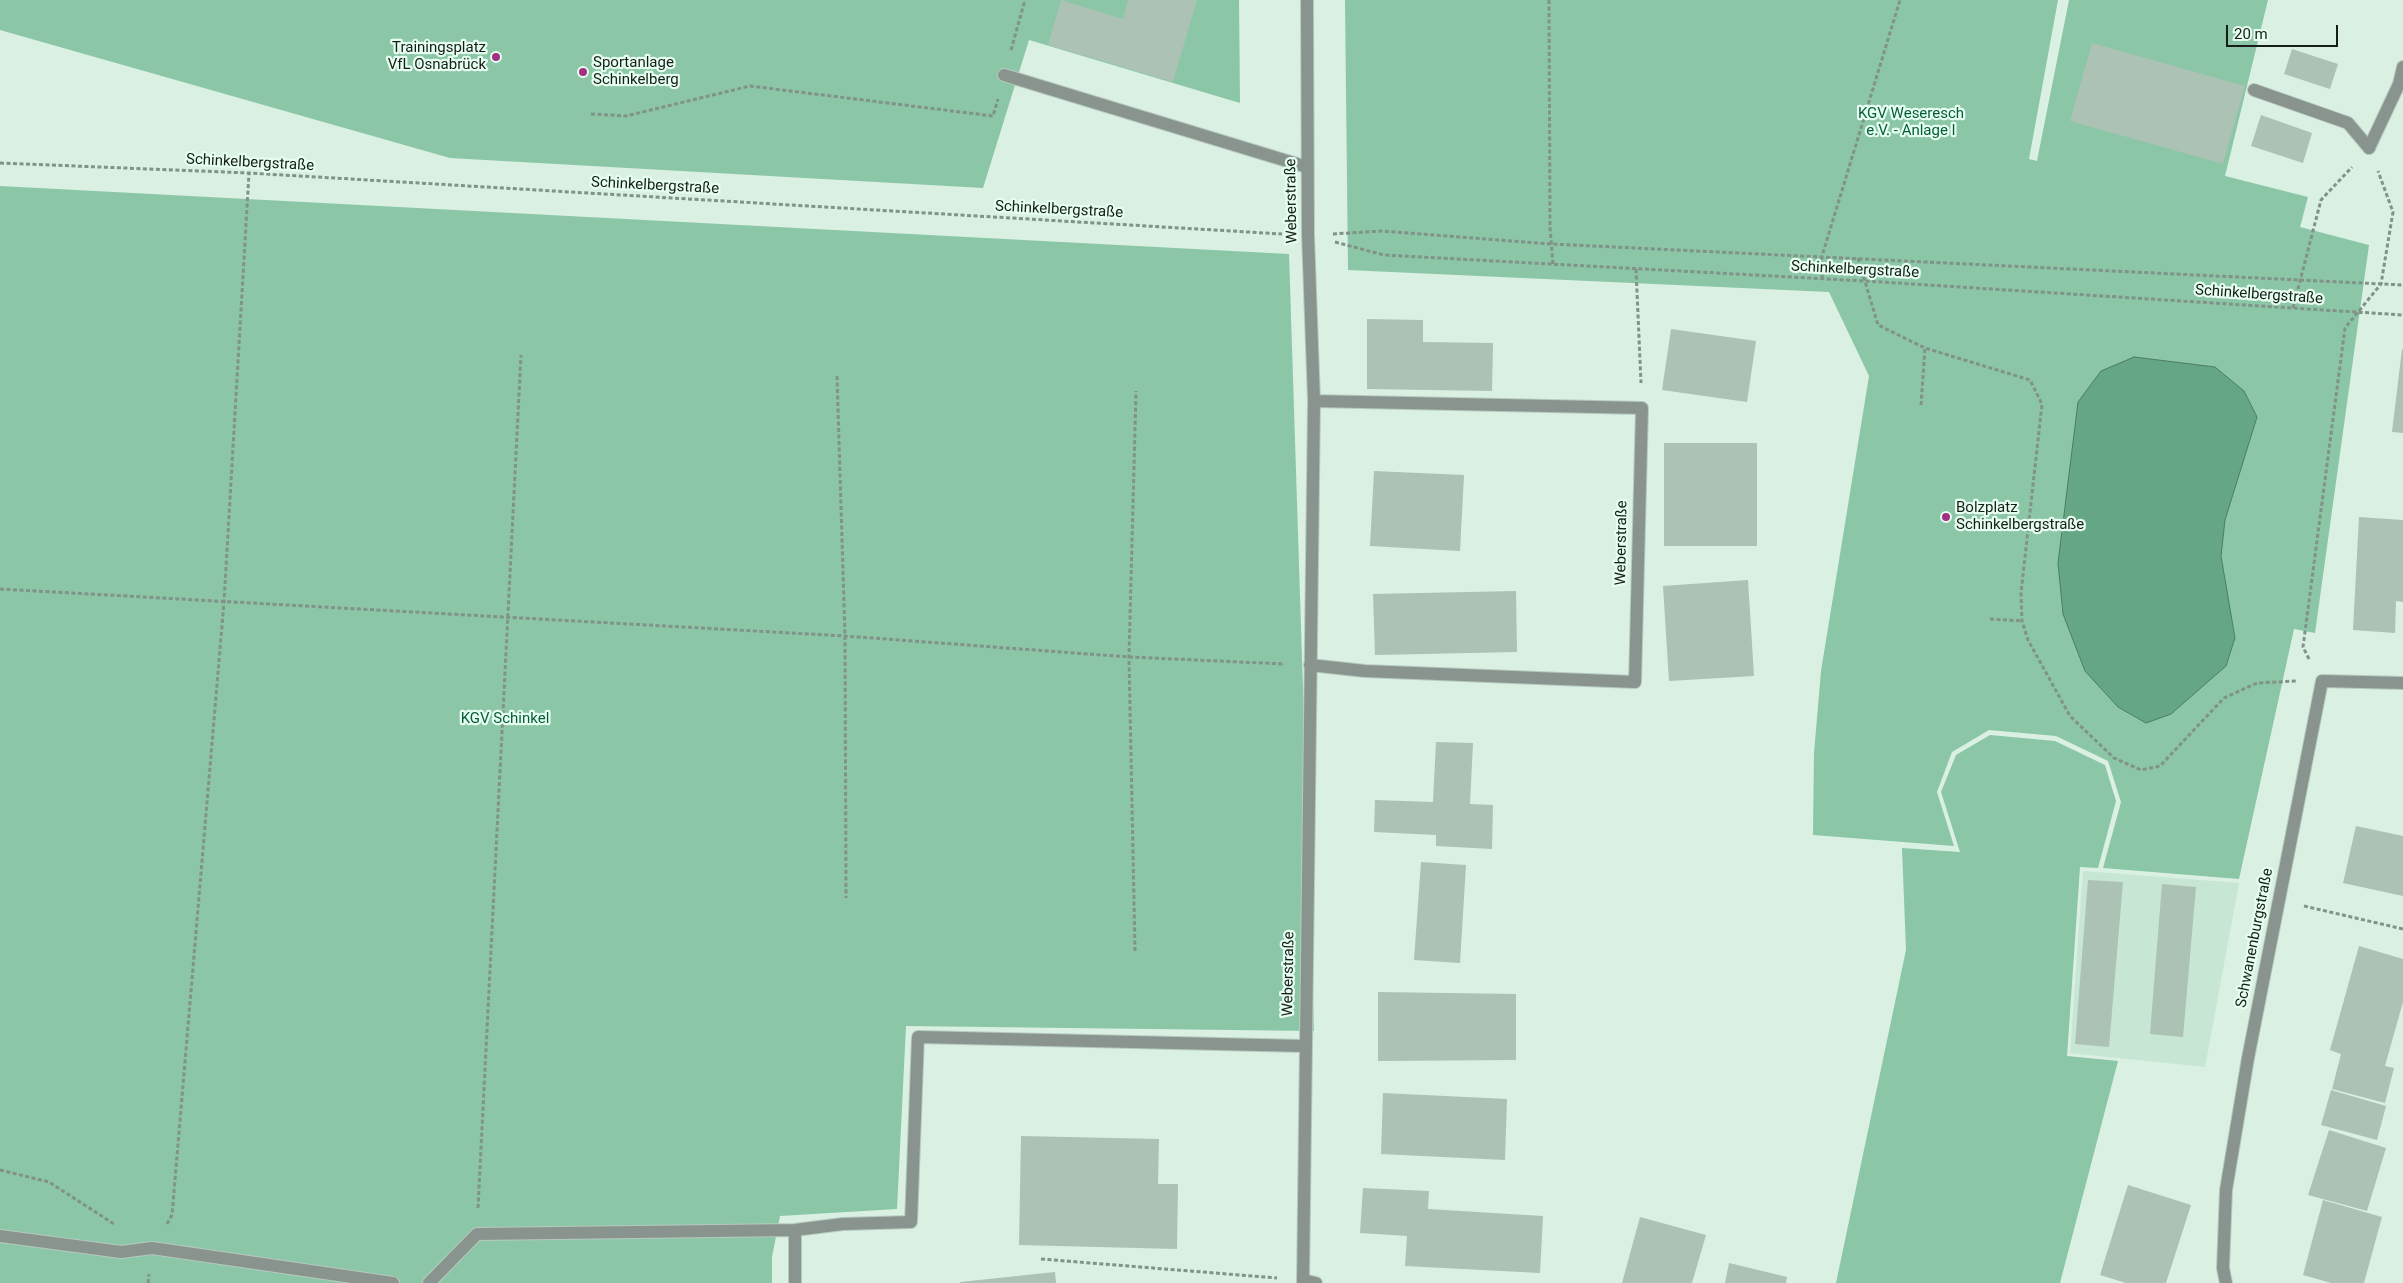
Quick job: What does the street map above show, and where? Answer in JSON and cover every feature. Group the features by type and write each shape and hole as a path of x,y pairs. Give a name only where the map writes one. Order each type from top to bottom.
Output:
{"street":[{"name":"Weberstraße","path":"1303,1282 1304,1046 1314,401 1308,235 1307,0"},
{"path":"2254,90 2348,123 2369,148 2399,84 2403,66"},
{"path":"1004,75 1307,167"},
{"path":"1314,401 1642,408"},
{"name":"Weberstraße","path":"1310,665 1365,670 1635,682 1642,408"},
{"path":"2322,681 2403,683"},
{"name":"Schwanenburgstraße","path":"2226,1283 2223,1268 2226,1190 2248,1058 2322,681"},
{"path":"429,1283 477,1234 795,1230 843,1224 911,1222 918,1037 1304,1046"},
{"path":"795,1230 795,1283"},
{"path":"0,1236 121,1252 152,1248 393,1283"},
{"path":"1303,1282 1316,1283"}],"path":[{"path":"591,114 626,116 750,86 993,116 1025,0"},
{"path":"1549,0 1551,244 1553,264"},
{"path":"1822,279 1822,256 1900,0"},
{"path":"1858,258 1878,325 1925,348 2030,380 2042,404 2021,593 2022,621 2028,640 2070,716 2114,758 2141,770 2160,766 2224,698 2257,682 2322,681 2303,647 2345,328 2382,284 2393,212 2369,148 2321,200 2292,308"},
{"name":"Schinkelbergstraße","path":"0,163 248,173 1308,235 1382,231 1551,244 2403,285"},
{"path":"0,1170 49,1182 152,1248 172,1215 224,602 248,173"},
{"name":"Schinkelbergstraße","path":"1308,235 1384,255 1865,281 2403,315"},
{"path":"1636,269 1642,408"},
{"path":"1921,405 1925,348"},
{"path":"477,1234 507,618 522,355"},
{"path":"837,376 845,636 846,898"},
{"path":"1135,951 1129,657 1136,391"},
{"path":"0,589 845,636 1129,657 1310,665"},
{"path":"1990,619 2022,621"},
{"path":"2280,900 2403,929"},
{"path":"1041,1259 1303,1282"}],"shaded area":[{"path":"2134,357 2215,367 2244,391 2257,417 2225,520 2221,556 2235,638 2226,666 2171,714 2146,723 2118,707 2085,671 2063,614 2058,563 2078,402 2101,371"},
{"path":"2083,871 2239,883 2205,1067 2070,1053"}],"green space":[{"name":"Sportanlage Schinkelberg","path":"0,0 1239,0 1240,103 1029,40 983,188 450,158 0,30"},
{"name":"KGV Weseresch e.V. - Anlage I","path":"1345,0 2058,0 2029,159 2037,161 2069,0 2268,0 2225,176 2308,197 2300,227 2369,245 2315,633 2294,629 2239,879 2103,868 2121,802 2108,761 2056,736 1989,730 1952,752 1937,792 1954,846 1813,835 1814,753 1821,671 1869,376 1829,292 1348,270"},
{"name":"KGV Schinkel","path":"0,186 1289,254 1314,1031 906,1026 897,1209 780,1216 772,1257 772,1283 0,1283"},
{"path":"1990,735 2055,741 2105,765 2116,801 2098,868 2080,867 2067,1056 2118,1061 2060,1283 1836,1283 1906,950 1902,848 1960,852 1941,792 1956,755"}],"building":[{"path":"1061,0 1123,19 1128,0 1197,0 1173,82 1048,45"},
{"path":"2092,43 2245,86 2223,164 2070,121"},
{"path":"2292,49 2338,64 2330,89 2284,74"},
{"path":"2261,115 2312,133 2303,163 2251,146"},
{"path":"1367,319 1423,320 1423,342 1493,343 1492,391 1367,389"},
{"path":"1671,329 1756,341 1747,402 1662,390"},
{"path":"2403,349 2403,433 2392,432"},
{"path":"1664,443 1757,443 1757,546 1664,546"},
{"path":"1374,471 1464,475 1460,551 1370,546"},
{"path":"2359,517 2403,520 2403,602 2396,601 2395,633 2353,630"},
{"path":"1748,580 1754,676 1669,681 1663,586"},
{"path":"1516,591 1517,652 1375,655 1373,594"},
{"path":"1436,742 1473,743 1470,804 1493,805 1492,849 1436,846 1436,835 1374,832 1375,800 1433,802"},
{"path":"2356,826 2403,836 2403,896 2343,883"},
{"path":"1421,862 1466,865 1460,963 1414,960"},
{"path":"2088,880 2123,882 2109,1047 2075,1044"},
{"path":"2162,884 2196,887 2183,1037 2150,1034"},
{"path":"2359,946 2403,959 2403,1002 2385,1066 2394,1068 2385,1103 2332,1089 2341,1054 2330,1050"},
{"path":"1378,992 1516,994 1516,1060 1378,1061"},
{"path":"2331,1090 2386,1106 2377,1140 2321,1125"},
{"path":"1383,1093 1507,1099 1505,1160 1381,1154"},
{"path":"2329,1130 2386,1148 2367,1211 2308,1195"},
{"path":"1021,1136 1159,1139 1158,1184 1178,1184 1177,1249 1019,1245"},
{"path":"2128,1185 2191,1205 2166,1283 2126,1283 2100,1275"},
{"path":"1363,1188 1429,1191 1428,1209 1543,1216 1540,1273 1405,1266 1407,1236 1360,1233"},
{"path":"2323,1200 2382,1217 2364,1283 2331,1283 2303,1275"},
{"path":"1640,1217 1706,1235 1692,1283 1622,1283"},
{"path":"1729,1263 1787,1277 1786,1283 1725,1283"},
{"path":"1055,1272 1056,1283 960,1283 960,1282"}],"place":[{"name":"Trainingsplatz VfL Osnabrück","path":"496,57"},
{"name":"Sportanlage Schinkelberg","path":"583,72"},
{"name":"Bolzplatz Schinkelbergstraße","path":"1946,517"}]}
